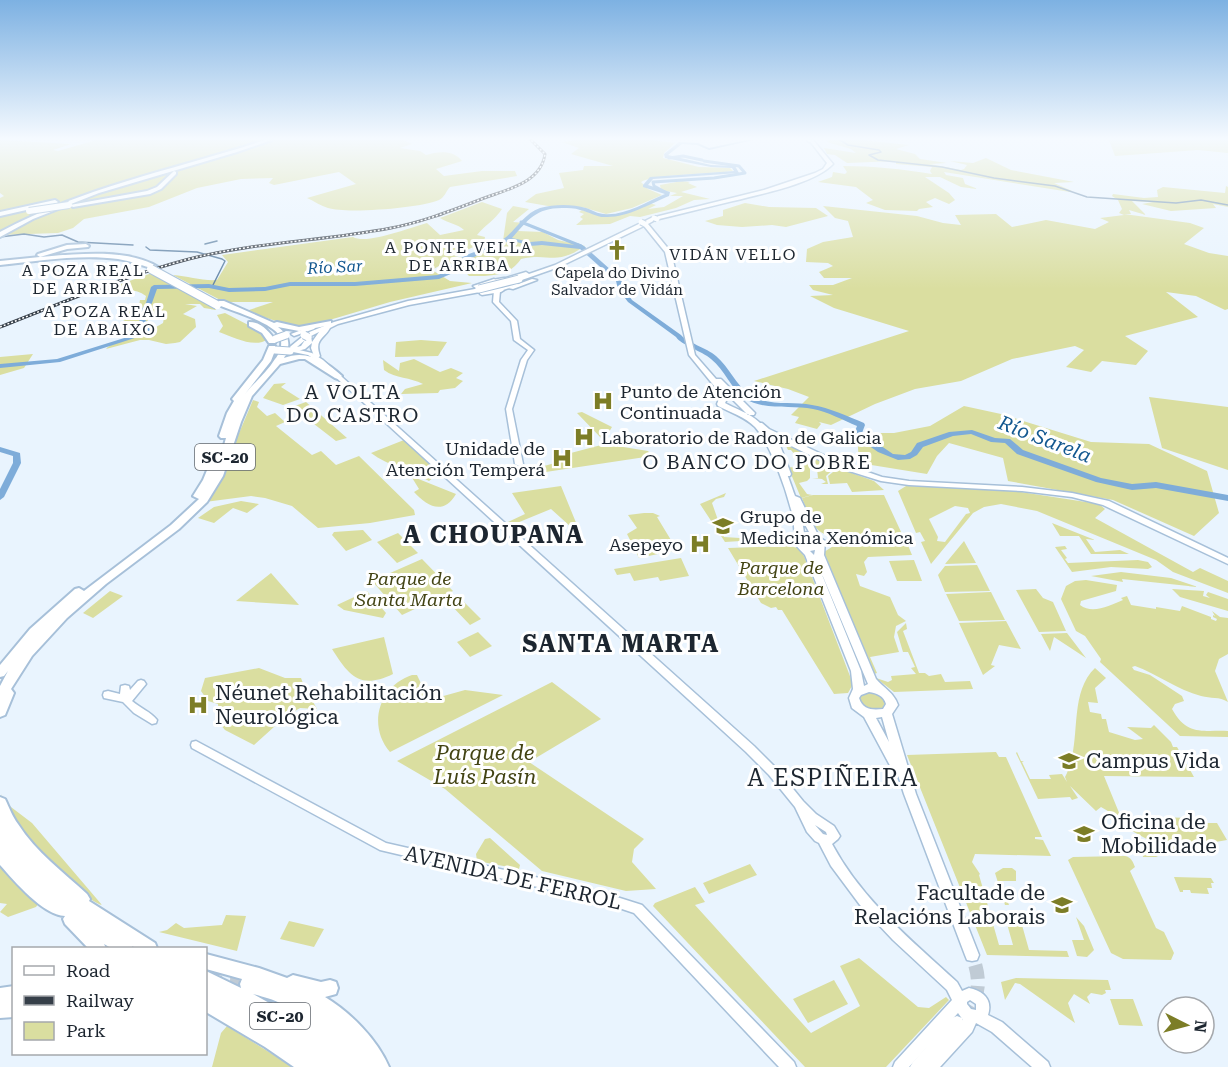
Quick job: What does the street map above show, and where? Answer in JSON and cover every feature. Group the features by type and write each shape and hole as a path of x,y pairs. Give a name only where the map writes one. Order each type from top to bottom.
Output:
{"highway":[{"path":"0,215 96,190"},
{"path":"1,231 39,212 96,190"},
{"path":"1,231 62,205 107,190"},
{"path":"68,205 137,195 152,190"},
{"path":"0,215 148,193 155,190"},
{"path":"16,261 67,247 86,246"},
{"path":"0,263 100,257 134,261 152,268 274,332 295,357 309,357 338,376"},
{"path":"0,263 68,259 116,260 152,268"},
{"path":"44,268 52,262 68,259"},
{"path":"224,307 299,329 331,324"},
{"path":"277,324 284,346"},
{"name":"SC-20","path":"0,683 22,651 42,628 90,586 163,530 196,499 208,480 235,414 284,346"},
{"name":"SC-20","path":"0,698 24,656 64,614 177,525 203,500 217,479 235,414"},
{"path":"0,673 22,644 45,621 75,594 90,586"},
{"path":"0,712 20,670 64,614"},
{"path":"0,803 30,849 83,900 72,910"},
{"path":"0,822 6,833 72,910 79,926 99,946"},
{"path":"0,841 20,867 72,910"},
{"path":"0,855 27,884 138,946 147,942 158,947"},
{"path":"207,962 281,982 321,990 330,988"},
{"name":"SC-20","path":"207,980 284,1018 315,1039 347,1067"},
{"path":"281,982 305,994 344,1022 364,1043 380,1067"},
{"path":"248,984 285,995 303,1007 363,1067"},
{"name":"SC-20","path":"207,993 275,1028 307,1049 327,1067"},
{"name":"SC-20","path":"207,1005 271,1041 304,1065"},
{"path":"207,1008 224,1015"}],"main road":[{"path":"423,299 502,291 540,278 618,236 649,223 765,190"},
{"path":"603,244 649,223"},
{"path":"649,223 668,252 694,358 718,387 725,403 742,412 769,437 798,519 802,542 856,671 859,690 854,698 856,705 868,714 910,794"},
{"path":"502,280 573,260"},
{"path":"284,346 307,339 331,324 423,299 520,280 573,260"},
{"path":"284,346 331,324 494,281"},
{"path":"284,346 346,320"},
{"path":"319,358 314,349 316,339 331,324"},
{"path":"284,346 307,339"},
{"path":"694,358 759,421 787,474 817,541 819,555 869,676 891,701 892,705 886,713 888,725 910,794 972,955"},
{"path":"725,403 736,406 737,401"},
{"path":"802,542 811,548 817,541"},
{"path":"859,690 869,688 880,690"},
{"path":"868,714 886,713"},
{"path":"918,1067 957,1023"}],"street":[{"path":"502,291 489,286 494,281 502,280 515,283 502,291 496,302 514,321 517,340 531,350 524,360 509,409 519,464"},
{"path":"307,339 319,358 338,376 773,772 822,834 837,866 864,903 963,998 980,1000 978,1015 931,1067"},
{"path":"284,346 319,358"},
{"path":"759,421 786,439 833,463 886,480 1022,489 1072,495 1106,503 1228,561"},
{"path":"769,437 786,439"},
{"path":"786,439 779,439 775,442 787,474"},
{"path":"128,699 141,684"},
{"path":"108,694 128,699"},
{"path":"128,699 132,708 152,720"},
{"name":"AVENIDA DE FERROL","path":"196,745 384,847 635,907 789,1067"},
{"path":"963,998 963,1011 978,1015 997,1027 1043,1067"},
{"path":"900,1067 963,998"}],"green space":[{"path":"0,190 192,190 149,207 84,219 73,228 58,233 0,235 0,198 4,196"},
{"path":"336,190 448,190 441,199 430,203 367,210 337,210 307,198"},
{"path":"556,190 650,190 662,195 632,208 606,214 582,207 548,206 525,202 536,194"},
{"path":"661,190 688,190 681,192 710,199 694,200 676,208 640,217 630,216 610,224 576,225 583,219 580,217 584,214 579,212 582,210 601,215 617,214 649,203 656,205 648,209 664,207 683,196 670,196 677,193"},
{"path":"860,190 944,190 955,200 949,204 935,198 926,202 933,207 917,211 885,210 866,203 873,200"},
{"path":"1157,190 1225,193 1225,190 1228,190 1228,207 1213,204 1216,208 1171,211 1142,204 1153,202 1132,201 1146,215 1129,210 1131,214 1124,214 1190,223 1204,228 1184,244 1209,253 1228,256 1228,309 1225,310 1196,296 1166,292 1198,317 1125,336 1148,351 1136,365 1102,361 1091,372 1066,367 1084,350 1075,346 1012,359 961,381 915,389 875,404 831,425 819,422 821,424 817,429 795,423 799,417 791,415 809,397 788,389 754,381 909,331 834,308 810,296 833,295 813,290 809,285 833,285 852,278 824,278 819,272 833,266 828,263 806,262 807,249 823,242 853,237 848,221 835,218 823,206 917,216 961,225 955,215 996,214 1012,227 1046,220 1095,229 1109,222 1100,218 1124,215 1119,213 1122,209 1118,200 1112,196 1113,194 1144,198 1158,197"},
{"path":"482,202 502,209 477,235 485,237 484,242 454,256 464,258 503,241 507,213 513,206 529,209 513,222 525,223 518,231 543,232 558,240 585,246 566,256 521,259 511,269 492,275 469,276 460,266 446,262 432,270 450,281 472,283 390,302 306,327 294,327 246,311 273,302 224,302 173,275 217,280 228,262 222,255 353,237 368,239 427,223 440,235 464,230 440,218"},
{"path":"745,203 769,207 816,208 828,216 786,227 772,225 742,227 717,225 705,221 723,216 723,210"},
{"path":"152,273 217,310 204,308 200,304 185,304 197,306 183,314 195,319 196,327 180,342 166,344 140,340 106,349 163,323 164,318 150,315 147,322 125,328 127,322 123,320 129,316 127,308 139,306 140,300 145,300 146,296 129,290 100,296 101,291"},
{"path":"225,313 264,333 268,339 257,343 250,342 219,332 223,326 217,315"},
{"path":"421,340 447,342 438,356 395,357 396,342"},
{"path":"33,354 24,368 0,375 0,357"},
{"path":"414,359 440,372 451,368 463,373 456,378 463,381 455,388 440,390 438,393 401,394 405,389 423,384 398,377 384,370 383,360 399,371 400,363"},
{"path":"286,383 281,387 300,399 283,405 263,398 274,384"},
{"path":"1149,397 1228,407 1228,470 1162,448"},
{"path":"253,400 259,402 257,407 267,416 275,413 285,422 276,426 312,455 321,451 336,465 359,456 414,510 415,515 370,523 318,528 292,506 265,498 251,496 205,502 218,483"},
{"path":"306,402 347,438 336,441 292,407"},
{"path":"964,406 1001,414 1091,442 1149,444 1207,471 1219,513 1194,536 1113,500 1008,481 1003,458 949,443 937,456 927,474 859,463 857,433 894,433 930,426"},
{"path":"582,412 612,427 606,437 602,439 577,413"},
{"path":"404,440 439,473 429,481 371,453"},
{"path":"780,441 836,467 826,476 828,484 821,484 826,482 822,479 812,478 818,478 817,469 810,468 810,478 799,483 807,494 812,495 801,498 788,467 800,468 802,464 791,450 788,450 786,446 781,446"},
{"path":"605,444 648,451 652,456 539,473 537,468 569,459 567,454"},
{"path":"838,468 874,481 884,490 852,492 847,483 830,484 828,476"},
{"path":"411,476 456,494 446,505 440,507 430,505 414,492 419,489"},
{"path":"561,486 577,525 571,527 551,509 512,525 508,522 525,514 512,493"},
{"path":"906,486 1002,489 1099,504 1105,509 1095,518 1193,572 1200,568 1228,581 1228,593 1173,572 1156,560 1037,511 1001,504 984,507 973,513 931,564 921,542 925,541 920,532 916,533 898,491","holes":["955,506 968,508 970,513 966,514 945,542 937,541 938,537 929,519"]},
{"path":"726,493 724,497 712,503 724,537 740,538 741,541 725,542 700,504"},
{"path":"813,495 884,495 902,534 830,536 824,534 812,522 802,498"},
{"path":"241,501 259,504 247,513 233,508 214,523 198,518 214,507"},
{"path":"644,513 660,516 657,517 677,550 639,558 627,534 637,528 628,515"},
{"path":"1052,523 1095,540 1086,539 1095,552 1120,550 1129,554 1091,554 1079,536 1060,536"},
{"name":"Parque de Santa Marta","path":"363,530 372,540 346,551 332,535 334,532"},
{"name":"Parque de Santa Marta","path":"398,533 418,553 397,563 377,542"},
{"path":"964,541 976,563 945,564"},
{"path":"907,543 912,555 868,557 864,562 867,572 864,576 856,574 860,586 890,597 898,615 906,621 896,626 894,637 899,652 870,657 877,673 874,674 824,552 835,545"},
{"name":"Parque de Barcelona","path":"789,546 798,548 804,556 853,684 848,693 834,694 782,610 761,603 728,548"},
{"path":"1065,546 1067,549 1061,550 1068,563 1138,560 1148,562 1152,567 1148,569 1111,567 1072,572 1055,547"},
{"path":"681,558 689,576 660,581 658,577 634,581 630,573 617,575 614,569"},
{"name":"Parque de Santa Marta","path":"422,559 453,591 402,615 372,581"},
{"path":"914,560 922,581 897,581 889,561"},
{"path":"977,565 990,591 945,592 938,575 945,566"},
{"path":"1121,572 1171,578 1198,587 1122,579 1123,582 1091,576"},
{"path":"271,573 299,605 236,601"},
{"path":"1086,580 1117,585 1116,591 1081,601 1080,605 1085,608 1102,608 1123,600 1121,598 1127,596 1131,605 1180,611 1182,606 1216,621 1212,611 1220,617 1228,618 1228,654 1219,659 1215,671 1228,702 1192,693 1143,669 1132,667 1134,670 1150,675 1182,696 1184,701 1175,704 1172,709 1183,724 1202,731 1228,731 1228,737 1180,736 1100,662 1101,659 1085,636 1076,631 1061,599 1066,586 1075,581"},
{"path":"1036,589 1043,598 1053,602 1066,631 1039,632 1016,590"},
{"path":"1172,589 1204,591 1203,596 1210,598 1206,595 1208,592 1228,599 1228,611 1180,597"},
{"path":"110,591 123,596 93,618 83,613"},
{"name":"Parque de Santa Marta","path":"367,591 386,613 383,618 344,610 337,605"},
{"path":"991,592 1005,620 959,621 946,594"},
{"name":"Parque de Santa Marta","path":"460,598 481,619 470,625 449,603"},
{"path":"1006,621 1021,649 999,645 991,665 995,666 983,675 959,623"},
{"path":"906,623 907,629 903,631 919,673 929,676 941,674 945,682 970,681 973,689 894,692 876,678 888,682 892,680 891,676 916,674 911,668 915,667 908,652 903,652 897,632"},
{"name":"Parque de Santa Marta","path":"478,632 492,646 470,657 457,642"},
{"path":"1067,633 1086,658 1054,637 1050,651 1041,634"},
{"path":"384,637 393,674 382,679 372,681 356,678 344,667 332,649"},
{"path":"259,668 285,678 301,678 304,686 296,692 305,687 317,709 300,708 285,717 254,745 225,730 219,723 218,704 208,701 201,691 205,678"},
{"path":"1095,668 1106,678 1095,688 1098,703 1088,702 1090,712 1101,714 1102,719 1106,719 1109,732 1135,740 1143,739 1127,727 1151,728 1154,725 1173,747 1177,747 1194,777 1104,776 1120,815 1144,828 1149,826 1147,820 1149,817 1195,818 1203,823 1217,823 1227,840 1170,850 1156,857 1143,857 1142,852 1150,851 1154,843 1110,819 1113,814 1101,807 1096,811 1070,786 1078,798 1072,800 1070,797 1038,799 1016,753 1021,761 1024,761 1022,762 1030,779 1051,779 1049,775 1062,774 1067,782 1065,777 1073,750 1081,692 1086,679"},
{"name":"Parque de Luís Pasín","path":"412,675 417,675 429,700 465,690 503,695 390,752 379,730 380,708 391,688"},
{"name":"Parque de Luís Pasín","path":"552,682 601,719 529,762 644,839 634,849 632,862 656,889 626,891 542,871 445,789 397,761"},
{"path":"871,692 881,695 886,701 882,709 869,709 859,700 860,695"},
{"path":"996,752 999,757 1006,757 1042,837 1035,837 1035,839 1043,840 1051,856 975,854 972,862 980,874 988,906 985,906 985,910 989,910 999,945 1013,945 1007,924 1022,925 1029,950 1067,951 1069,957 987,955 907,755"},
{"path":"1,794 7,804 32,823 102,905 93,901 55,870 33,847 15,822"},
{"path":"490,838 520,865 519,869 477,861 476,854 485,839"},
{"path":"1125,856 1135,867 1130,871 1156,928 1164,932 1174,953 1171,960 1123,959 1111,953 1068,860 1073,857"},
{"path":"0,860 41,900 36,907 8,917 0,912 7,904 0,903"},
{"path":"750,864 757,875 709,894 703,883"},
{"path":"1003,868 1012,868 1016,871 1016,881 1000,881 1009,905 1005,905 995,873"},
{"path":"1174,877 1211,878 1214,883 1211,883 1212,888 1207,888 1209,894 1191,893 1190,890 1180,892"},
{"path":"695,887 705,902 695,905 811,1033 860,1006 840,966 859,958 918,1007 929,1008 946,997 949,1000 886,1067 805,1067 653,906 655,903"},
{"path":"226,915 246,916 237,951 159,932 167,930 176,923 184,928 222,925"},
{"path":"1076,917 1084,926 1094,950 1087,957 1077,956 1072,940 1084,940"},
{"path":"289,921 324,929 314,947 280,939"},
{"path":"1016,978 1108,980 1111,990 1105,990 1106,993 1102,995 1091,993 1087,997 1090,1004 1074,994 1068,1003 1075,1023 1020,984 1015,983 1005,1000 1001,982"},
{"path":"834,980 848,1004 808,1023 793,999"},
{"path":"1110,999 1133,999 1143,1026 1119,1025"},
{"path":"227,1026 293,1067 212,1067 221,1033"}],"waterway":[{"name":"Río Sar","path":"507,239 528,217 539,210 572,207 603,216 614,215 630,211 668,193 657,190"},
{"path":"661,190 665,192"},
{"path":"1066,190 1087,197 1176,203 1201,200 1228,205"},
{"path":"521,222 581,246"},
{"path":"0,237 24,234 44,237 62,235 78,242 133,245"},
{"name":"Río Sar","path":"0,366 58,361 139,335 151,328 139,317 149,303 154,287 209,286 229,290 265,289 290,284 355,284 439,277 451,272 454,266 466,258 507,239"},
{"name":"Río Sarela","path":"507,239 530,244 582,247 619,280 621,289 630,301 679,336 682,341 702,349 714,358 725,368 746,396 760,402 813,407 837,414 861,425 858,434 881,451 898,458 907,458 914,454 920,445 952,434 972,432 994,440 1007,441 1020,452 1099,480 1132,487 1156,485 1228,498"},
{"path":"205,244 217,241"},
{"name":"Río Sarela","path":"577,245 582,247"},
{"path":"146,247 150,250 197,252 222,259 225,261 212,287"},
{"name":"Río Sar","path":"0,449 17,455 17,463 0,497"}],"tunnel":[{"path":"963,1017 973,1002 978,988 977,972 972,955"},
{"path":"207,983 248,984"}],"railway":[{"path":"0,327 117,282 189,259 264,245 391,228 439,215 507,190"}],"place":[{"name":"Capela do Divino Salvador de Vidán","path":"617,250"},
{"name":"Punto de Atención Continuada","path":"603,401"},
{"name":"Laboratorio de Radon de Galicia","path":"584,437"},
{"name":"Unidade de Atención Temperá","path":"562,458"},
{"name":"Grupo de Medicina Xenómica","path":"723,526"},
{"name":"Asepeyo","path":"700,544"},
{"name":"Néunet Rehabilitación Neurológica","path":"198,705"},
{"name":"Campus Vida","path":"1069,761"},
{"name":"Oficina de Mobilidade","path":"1084,834"},
{"name":"Facultade de Relacións Laborais","path":"1062,905"}],"district":[{"name":"VIDÁN VELLO","path":"733,254"},
{"name":"A PONTE VELLA DE ARRIBA","path":"459,256"},
{"name":"A POZA REAL DE ARRIBA","path":"83,279"},
{"name":"A POZA REAL DE ABAIXO","path":"105,320"},
{"name":"A VOLTA DO CASTRO","path":"353,404"},
{"name":"O BANCO DO POBRE","path":"757,462"},
{"name":"A CHOUPANA","path":"494,535"},
{"name":"SANTA MARTA","path":"621,644"},
{"name":"A ESPIÑEIRA","path":"833,778"}]}
